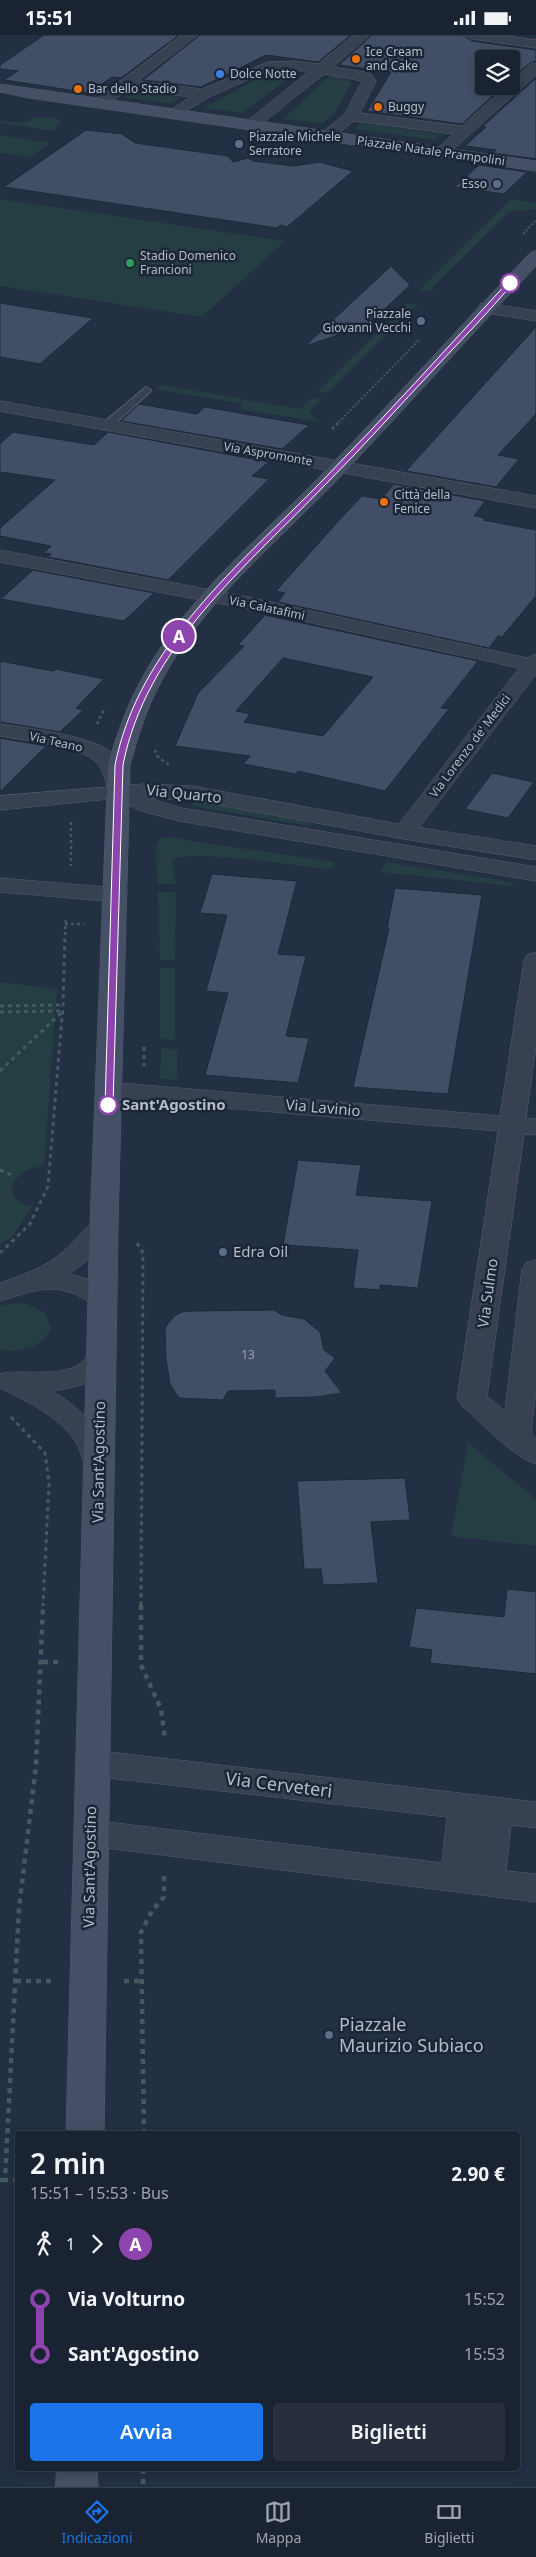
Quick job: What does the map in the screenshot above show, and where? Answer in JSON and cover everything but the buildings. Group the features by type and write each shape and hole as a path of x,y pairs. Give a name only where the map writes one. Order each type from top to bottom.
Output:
{"main road":[{"name":"Piazzale Natale Prampolini","path":"0,88 173,115 536,166"},
{"name":"Piazzale Natale Prampolini","path":"0,93 29,94"},
{"name":"Via Sant'Agostino","path":"85,2131 104,1225 119,765 124,739 154,673 176,640 211,596 339,467 536,256"},
{"path":"77,2471 77,2487"}],"street":[{"path":"99,104 191,35"},
{"path":"250,126 363,35"},
{"path":"472,35 536,43"},
{"name":"Piazzale Natale Prampolini","path":"173,115 204,94 268,66 296,65 323,68 360,74 368,79 370,81 350,116 326,137"},
{"path":"441,153 536,67"},
{"path":"126,84 204,94"},
{"name":"Piazzale Natale Prampolini","path":"350,116 466,131"},
{"path":"486,309 536,316"},
{"name":"Via Aspromonte","path":"0,406 536,502"},
{"name":"Via Calatafimi","path":"0,556 211,596 534,662"},
{"name":"Via Lorenzo de' Medici","path":"404,832 534,662"},
{"name":"Via Teano","path":"0,730 86,748 103,756 111,767 119,790"},
{"path":"86,748 112,746 124,739"},
{"name":"Via Quarto","path":"119,790 159,789 192,793 404,832 536,853"},
{"path":"0,803 119,790"},
{"name":"Via Quarto","path":"119,790 146,805 179,813 390,851 536,874"},
{"path":"390,851 404,832"},
{"path":"0,885 116,895"},
{"name":"Via Sulmo","path":"530,1444 472,1399 524,1126 536,960"},
{"name":"Via Lavinio","path":"109,1090 524,1126"},
{"path":"0,1292 28,1283 50,1273 78,1256 88,1247 104,1225"},
{"name":"Via Sulmo","path":"530,1444 536,1269"},
{"path":"28,1283 69,1281 102,1298"},
{"path":"5,1379 41,1383 79,1374 96,1365 101,1353"},
{"path":"5,1379 48,1400 64,1412 97,1452 99,1466"},
{"name":"Via Cerveteri","path":"92,1763 536,1815"},
{"path":"472,1880 480,1809"},
{"path":"91,1833 536,1888"}],"lane":[{"path":"107,425 146,390"}],"path":[{"path":"332,429 409,351"},
{"path":"154,747 157,756 173,769"},
{"path":"71,814 71,869"},
{"path":"0,1253 18,1239 31,1221 41,1207 48,1186 63,1005 66,915"},
{"path":"0,1006 63,1005"},
{"path":"0,1012 62,1011"},
{"path":"0,1071 62,1011"},
{"path":"0,1170 14,1176"},
{"path":"142,1282 141,1665 148,1685 161,1704 166,1724"},
{"path":"7,1413 45,1453 49,1481 36,1766 19,1908 2,2180 15,2181"},
{"path":"144,2131 141,1932 152,1911 164,1897"},
{"path":"143,2471 143,2487"}],"green space":[{"path":"272,71 297,71 243,113 203,108"},
{"path":"331,75 352,82 334,114 322,124 283,119"},
{"path":"133,91 180,97 172,104 124,97"},
{"path":"30,117 57,118 61,122 53,131 0,123 0,121 19,123 31,121"},
{"path":"361,123 441,134 434,140 354,129"},
{"path":"0,135 50,143 30,157 0,153"},
{"name":"Stadio Domenico Francioni","path":"0,199 285,241 202,317 0,286"},
{"path":"511,199 536,203 536,209 509,212 432,288 435,291 419,290"},
{"path":"407,303 416,305 419,308 412,308 390,331 380,330"},
{"path":"377,333 387,334 328,393 318,391"},
{"path":"161,385 300,409 311,398 321,400 309,412 319,422 239,409 243,404 156,389"},
{"path":"195,799 312,823 310,826 190,806"},
{"path":"166,837 334,862 333,867 326,869 219,857 181,857 172,861 176,884 157,884 156,845 160,839"},
{"path":"386,862 514,883 513,886 381,872"},
{"path":"158,892 176,892 175,960 160,960"},
{"path":"160,968 175,968 175,1040 160,1039"},
{"path":"0,982 57,989 44,1166 23,1173 16,1179 13,1185 15,1198 32,1207 12,1237 0,1245"},
{"path":"161,1048 177,1049 177,1080 160,1079"},
{"path":"15,1303 27,1304 45,1313 51,1327 48,1334 37,1344 23,1350 0,1350 0,1306"},
{"path":"468,1443 536,1499 536,1546 451,1536"}],"bus line":[{"name":"A","path":"108,1105 119,765 124,739 138,705 154,673 176,640 211,596 324,483 510,283"}],"place":[{"name":"Ice Cream and Cake","path":"356,59"},
{"name":"Dolce Notte","path":"220,74"},
{"name":"Bar dello Stadio","path":"78,89"},
{"name":"Buggy","path":"378,107"},
{"name":"Piazzale Michele Serratore","path":"239,144"},
{"name":"Esso","path":"497,184"},
{"name":"Stadio Domenico Francioni","path":"130,263"},
{"name":"Piazzale Giovanni Vecchi","path":"421,321"},
{"name":"Città della Fenice","path":"384,502"},
{"name":"Sant'Agostino","path":"108,1105"},
{"name":"Edra Oil","path":"223,1252"},
{"name":"Piazzale Maurizio Subiaco","path":"329,2035"}]}
